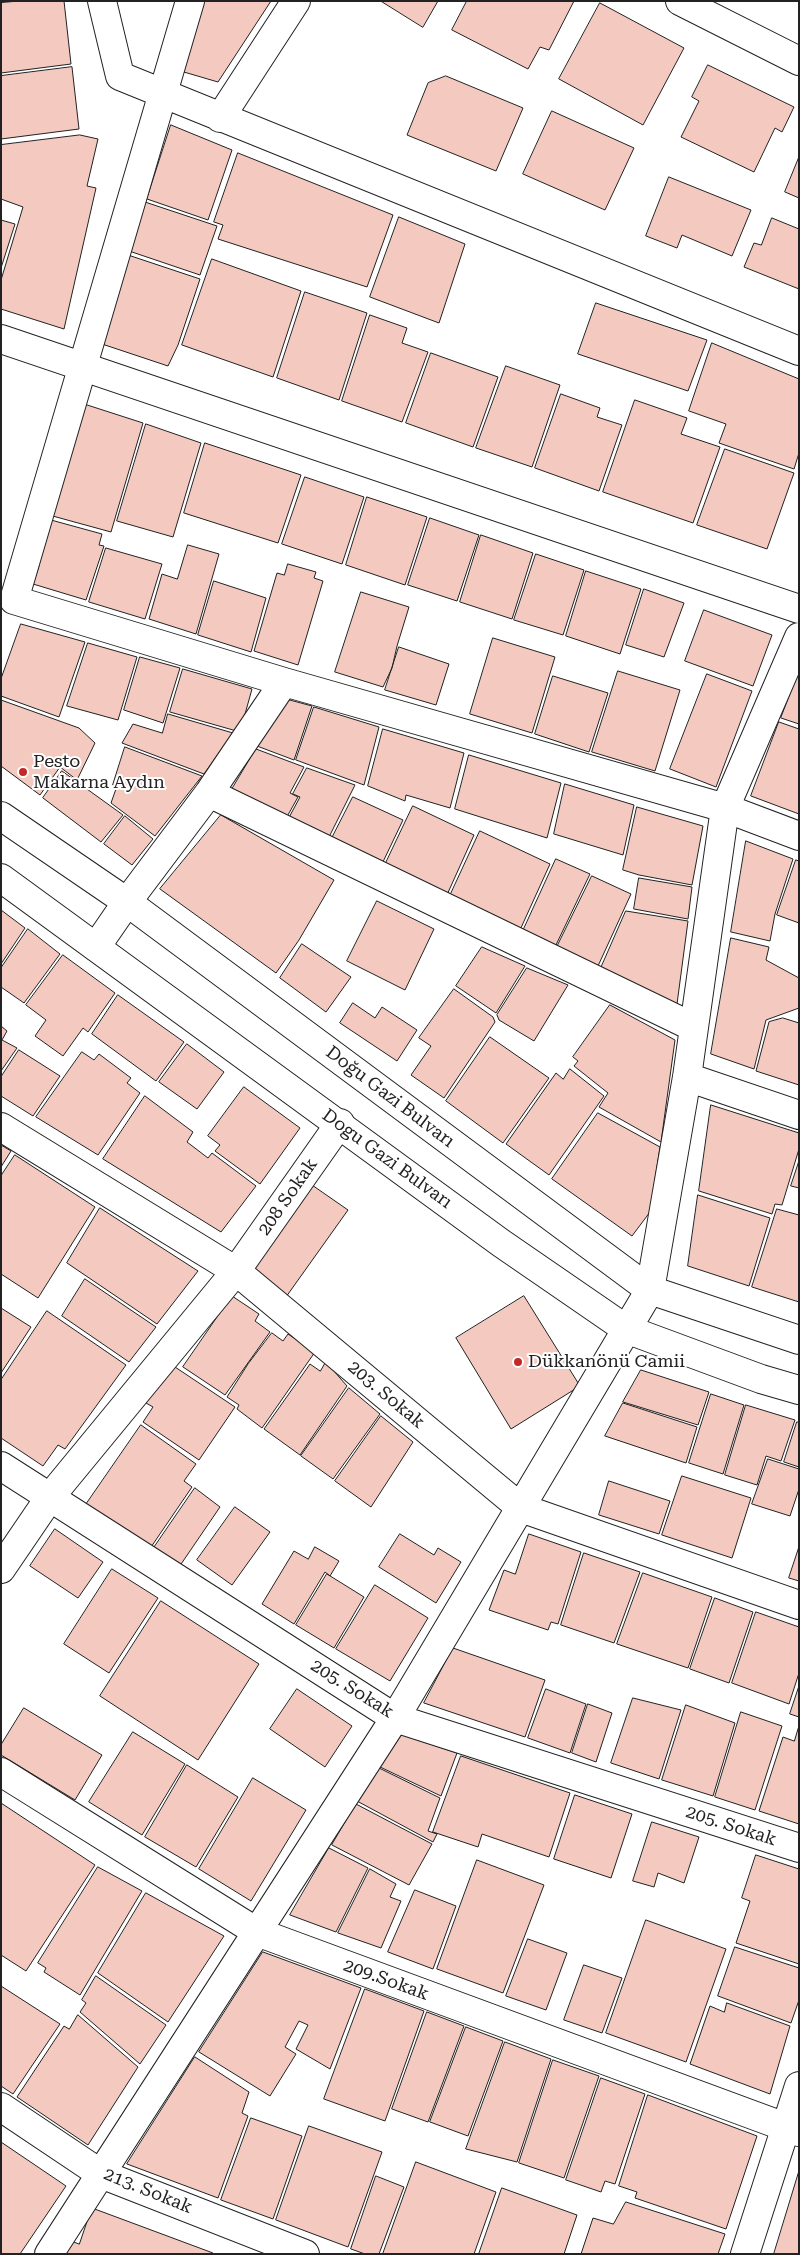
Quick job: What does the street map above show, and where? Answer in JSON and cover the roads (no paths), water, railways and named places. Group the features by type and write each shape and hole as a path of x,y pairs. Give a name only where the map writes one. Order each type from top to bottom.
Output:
{"street":[{"path":"102,1 120,76 162,95 799,351"},
{"path":"190,1 14,600 284,682 725,808 799,836"},
{"path":"220,118 296,1"},
{"path":"680,1 799,61"},
{"path":"1,338 799,610"},
{"path":"49,2254 395,1718 522,1508 650,1290 687,1077 725,808 799,637"},
{"path":"96,948 127,902 209,793 284,682"},
{"path":"209,793 693,1026"},
{"name":"Doğu Gazi Bulvarı","path":"1,816 127,902 650,1290 799,1340"},
{"name":"Dogu Gazi Bulvarı","path":"1,878 501,1242 626,1329 760,1379 799,1390"},
{"path":"687,1077 799,1115"},
{"name":"208 Sokak","path":"1,1569 50,1497 236,1272 340,1124"},
{"name":"203. Sokak","path":"1,1127 236,1272 522,1508 799,1604"},
{"name":"205. Sokak","path":"1,1466 395,1718 799,1848"},
{"name":"209.Sokak","path":"1,1772 257,1932 792,2130"},
{"path":"745,2254 792,2130 799,2086"},
{"name":"213. Sokak","path":"1,2107 101,2174 305,2254"}],"place":[{"name":"Pesto Makarna Aydın","path":"23,772"},
{"name":"Dükkanönü Camii","path":"518,1362"}]}
